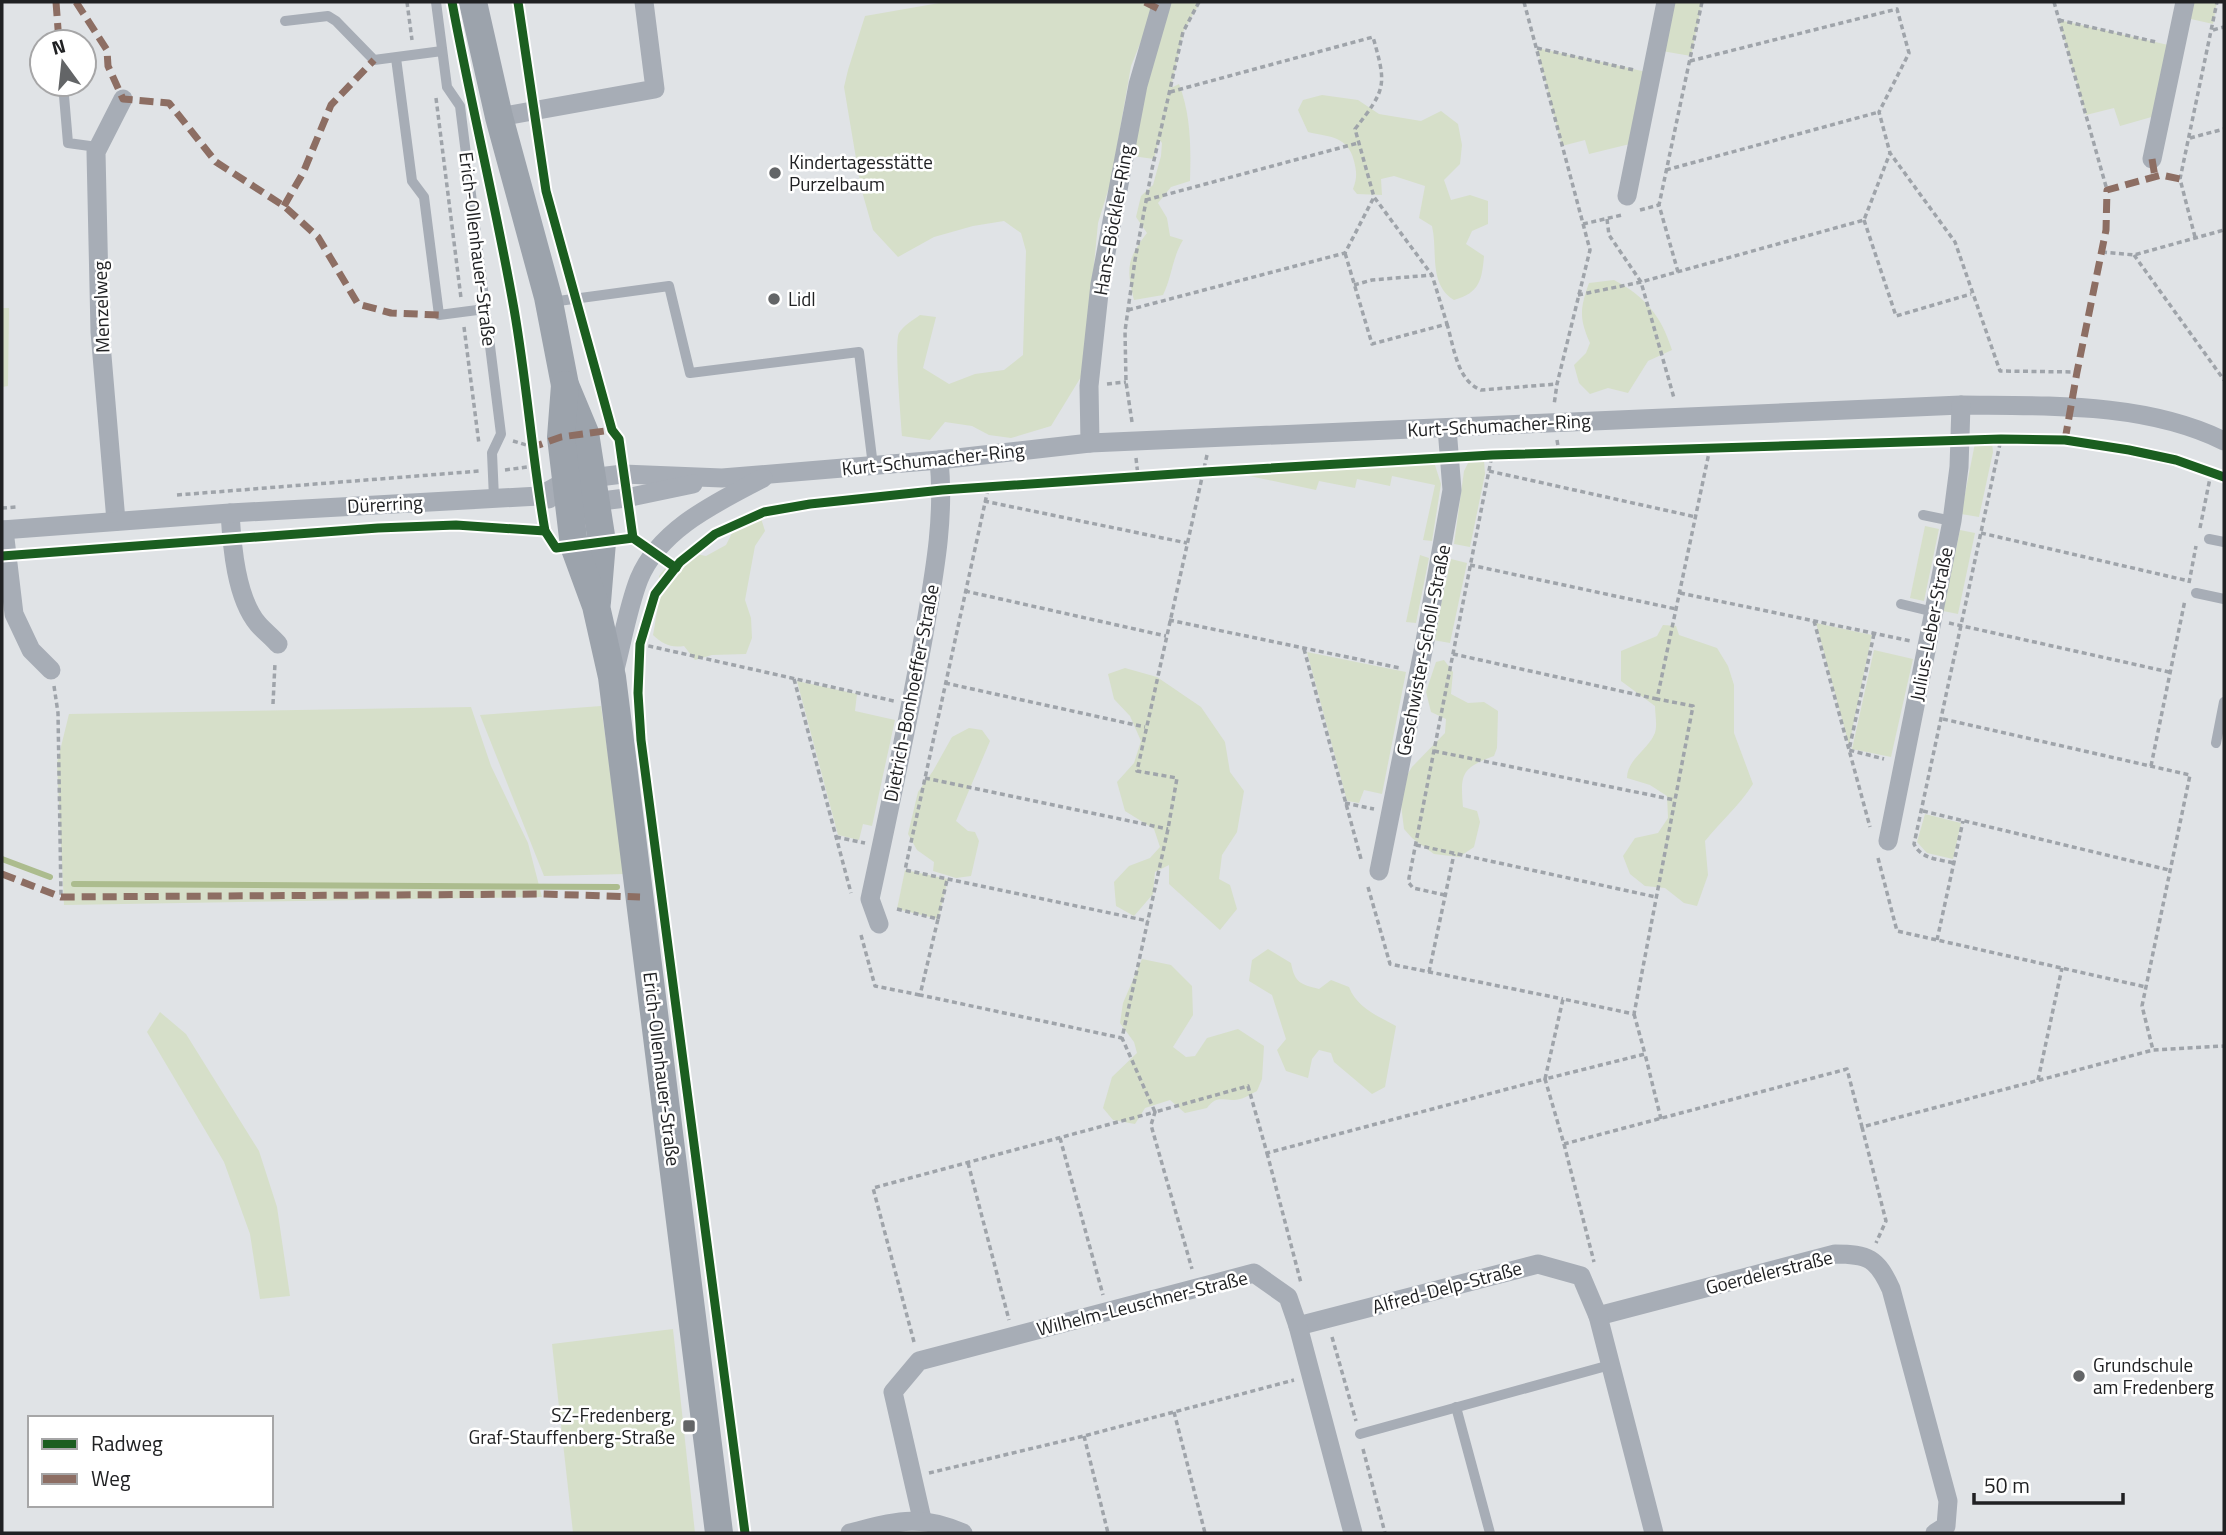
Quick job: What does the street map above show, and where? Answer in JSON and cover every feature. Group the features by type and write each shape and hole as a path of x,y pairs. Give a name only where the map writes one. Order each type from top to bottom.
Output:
{"street":[{"name":"Erich-Ollenhauer-Straße","path":"473,2 499,117 550,302 565,386 585,433 581,491 602,551 596,606 612,677 719,1533"},
{"path":"499,117 655,89 643,2"},
{"name":"Hans-Böckler-Ring","path":"1090,443 1089,386 1100,284 1138,85 1163,2"},
{"path":"1627,196 1666,2"},
{"path":"2152,159 2185,2"},
{"name":"Menzelweg","path":"116,521 100,332 97,147 123,99"},
{"name":"Kurt-Schumacher-Ring","path":"581,491 626,498 722,478 939,460 1090,443 1961,405 2072,406 2120,412 2170,422 2224,441"},
{"name":"Julius-Leber-Straße","path":"1882,847 1903,764 1952,520 1959,467 1961,405"},
{"name":"Geschwister-Scholl-Straße","path":"1379,871 1452,490 1447,428"},
{"name":"Dietrich-Bonhoeffer-Straße","path":"879,923 870,899 912,705 940,543 942,490 939,460"},
{"name":"Kurt-Schumacher-Ring","path":"612,677 640,578 656,552 675,531 718,501 771,474"},
{"name":"Dürerring","path":"51,670 31,650 14,614 3,530 230,513 539,496 581,491"},
{"path":"230,513 239,584 256,622 278,644"},
{"name":"Goerdelerstraße","path":"1598,1316 1835,1254 1856,1254 1870,1258"},
{"path":"1870,1258 1883,1271 1891,1289 1948,1501 1940,1529"},
{"name":"Alfred-Delp-Straße","path":"1298,1326 1538,1264 1581,1276"},
{"name":"Wilhelm-Leuschner-Straße","path":"919,1362 1254,1273 1288,1297"},
{"path":"1581,1276 1598,1316 1654,1533"},
{"path":"1288,1297 1353,1533"},
{"path":"919,1362 893,1392 922,1519"},
{"path":"850,1533 922,1519 963,1533"}],"lane":[{"name":"Erich-Ollenhauer-Straße","path":"436,2 447,87 460,106 501,434 492,453 494,498"},
{"path":"285,21 328,16 374,60 442,51"},
{"path":"396,58 412,181 424,197 439,315 485,309"},
{"path":"64,98 68,143 97,147"},
{"path":"550,302 669,286 690,373 859,352 873,466"},
{"path":"1923,514 1952,520"},
{"path":"2209,539 2224,542"},
{"path":"2196,593 2224,599"},
{"path":"1901,604 1934,616"},
{"path":"2216,743 2224,702"},
{"path":"1360,1434 1610,1365"},
{"path":"1456,1407 1490,1533"}],"path":[{"path":"407,2 414,56"},
{"path":"1138,476 1126,382 1125,331 1146,200 1183,32 1199,2"},
{"path":"1524,2 1590,250 1554,399 1554,422 1559,452"},
{"path":"1678,272 1659,205 1702,2"},
{"path":"2054,2 2107,190"},
{"path":"2195,237 2180,179 2217,2"},
{"path":"1690,61 1897,9 1909,53 1879,112 1890,153 1955,242 2000,371 2077,372"},
{"path":"2059,20 2177,47"},
{"path":"2212,30 2224,27"},
{"path":"1170,92 1373,37 1382,68 1382,87 1372,107 1355,129 1358,143 1374,197 1432,275 1460,370 1471,386 1481,390 1557,384"},
{"path":"1537,48 1651,74"},
{"path":"435,94 479,445"},
{"path":"1667,170 1879,112"},
{"path":"2190,138 2224,129"},
{"path":"1146,200 1358,143"},
{"path":"1890,153 1864,220 1896,316 1971,293"},
{"path":"1374,197 1345,253 1372,344 1447,324"},
{"path":"1607,219 1609,235 1641,282 1679,417"},
{"path":"1578,295 1641,282 1864,220"},
{"path":"2102,252 2134,255 2224,230"},
{"path":"1128,310 1345,253"},
{"path":"2134,255 2224,380"},
{"path":"1354,285 1372,280 1432,275"},
{"path":"531,433 533,447"},
{"path":"1197,1288 1151,1125 1154,1112 1122,1038 1177,778 1137,771 1210,439"},
{"path":"1953,863 1924,856 1917,851 1914,844 2001,439"},
{"path":"1657,699 1710,448"},
{"path":"1445,895 1413,888 1409,883 1492,455"},
{"path":"169,496 535,466"},
{"path":"1489,471 1696,517"},
{"path":"2151,766 2211,473"},
{"path":"988,489 905,870 1148,921"},
{"path":"984,501 1187,543"},
{"path":"2,508 18,507"},
{"path":"1981,533 2189,581"},
{"path":"1470,565 1676,609"},
{"path":"965,591 1166,636"},
{"path":"1680,593 1928,645"},
{"path":"1934,616 1962,626 2169,672"},
{"path":"1169,620 1419,673"},
{"path":"1814,621 1870,828"},
{"path":"1849,750 1874,634"},
{"path":"273,704 278,644"},
{"path":"640,645 912,705"},
{"path":"1453,654 1693,706 1634,1014 1661,1119"},
{"path":"51,670 58,713 61,897"},
{"path":"794,678 852,899"},
{"path":"945,683 1145,727"},
{"path":"1942,719 2190,775 2142,1006 2153,1050"},
{"path":"1849,750 1903,764"},
{"path":"1434,751 1675,800"},
{"path":"925,778 1168,829"},
{"path":"1345,803 1391,813"},
{"path":"1923,811 2169,870"},
{"path":"1937,940 1964,821"},
{"path":"836,837 881,847"},
{"path":"1416,845 1657,897"},
{"path":"1882,847 1897,931 2146,986"},
{"path":"1429,972 1454,854"},
{"path":"920,995 948,879"},
{"path":"897,909 937,919"},
{"path":"859,924 875,986 1122,1038"},
{"path":"2038,1080 2062,968"},
{"path":"1581,1276 1594,1262 1545,1079 1563,999 1634,1014"},
{"path":"1862,1127 2153,1050 2224,1046"},
{"path":"1267,1153 1645,1054"},
{"path":"1564,1144 1847,1069 1886,1221 1870,1258"},
{"path":"919,1362 873,1188 1248,1086 1301,1285 1288,1297"},
{"path":"1060,1138 1107,1312"},
{"path":"968,1163 1014,1336"},
{"path":"912,1477 1084,1436 1310,1375"},
{"path":"1174,1412 1205,1533"},
{"path":"1084,1436 1108,1533"}],"green space":[{"path":"945,2 1154,2 1131,66 1111,181 1098,223 1084,372 1051,426 1011,438 989,435 972,426 945,422 930,440 902,436 897,365 899,333 920,315 936,317 923,368 949,384 975,374 1004,370 1023,355 1026,251 1021,233 1004,221 934,237 898,257 873,230 861,188 844,87 865,16"},
{"path":"1162,2 1200,2 1183,32 1171,88 1179,84 1186,108 1190,181 1171,187 1158,203 1167,218 1170,236 1183,240 1163,295 1134,300 1130,264 1135,250 1147,233 1136,217 1141,196 1153,185 1162,143 1159,139 1154,159 1125,155"},
{"path":"1666,2 1702,2 1691,56 1656,50"},
{"path":"2185,2 2217,2 2213,24 2182,17"},
{"path":"2059,20 2177,47 2162,114 2120,126 2114,108 2086,115"},
{"path":"1537,48 1651,73 1638,142 1589,154 1585,140 1562,146"},
{"path":"1322,95 1358,100 1379,114 1421,121 1441,111 1458,124 1462,145 1460,164 1444,180 1451,200 1470,195 1488,201 1488,224 1472,231 1466,244 1484,256 1478,284 1469,293 1454,300 1440,285 1432,226 1419,218 1425,186 1394,176 1381,179 1382,195 1357,194 1353,189 1355,165 1347,147 1337,139 1308,132 1298,110 1303,100"},
{"path":"1614,280 1635,293 1651,309 1663,327 1672,350 1648,361 1628,393 1608,388 1590,394 1579,383 1574,365 1586,353 1590,343 1582,320 1584,299 1589,283"},
{"path":"2,308 9,308 8,386 2,387"},
{"path":"1992,442 1993,452 1979,517 1961,514 1975,443"},
{"path":"1484,460 1485,474 1470,547 1454,544 1464,471 1469,461"},
{"path":"1434,462 1441,484 1432,541 1423,540 1435,485 1392,476 1390,486 1357,479 1355,488 1319,481 1316,490 1240,474"},
{"path":"758,509 765,531 755,546 745,600 751,618 752,638 746,654 712,655 695,660 684,646 671,646 660,641 653,635 659,576 671,561 685,552 706,556 726,545 741,515"},
{"path":"1925,526 1939,529 1924,601 1910,598"},
{"path":"1960,530 1975,533 1958,614 1943,611"},
{"path":"1420,555 1429,558 1416,623 1406,622"},
{"path":"1451,559 1467,563 1450,643 1433,640"},
{"path":"1816,623 1872,635 1849,745"},
{"path":"1663,625 1676,626 1679,635 1717,648 1728,666 1734,685 1734,733 1753,784 1705,841 1708,875 1697,906 1684,903 1665,888 1645,886 1630,874 1623,856 1635,838 1658,833 1668,818 1667,796 1650,785 1627,778 1630,766 1654,735 1656,721 1655,706 1621,681 1621,651 1657,636"},
{"path":"1874,650 1913,659 1891,757 1852,749"},
{"path":"1307,652 1406,672 1382,794 1364,790 1359,803 1347,801"},
{"path":"1444,660 1453,672 1451,694 1468,703 1484,702 1498,711 1497,748 1494,756 1469,768 1463,779 1463,807 1477,811 1480,822 1474,847 1459,857 1434,854 1404,829 1399,788 1412,767 1445,733 1446,719 1431,712 1426,692 1436,662"},
{"path":"1125,668 1157,677 1201,707 1225,742 1230,772 1244,791 1237,832 1222,855 1219,879 1230,885 1237,909 1220,930 1169,884 1169,865 1155,872 1153,894 1134,916 1116,906 1114,882 1129,866 1150,858 1160,847 1154,829 1125,811 1117,782 1134,763 1141,741 1130,716 1114,699 1108,674"},
{"path":"797,681 857,694 855,711 895,720 872,826 863,824 859,840 838,835"},
{"path":"601,706 625,874 544,876 480,715"},
{"path":"471,707 491,766 528,843 542,897 64,905 57,763 69,714"},
{"path":"969,728 982,730 990,741 956,821 968,831 975,832 979,841 971,876 956,878 933,871 934,862 917,850 908,834 918,792 952,737"},
{"path":"1925,814 1961,823 1953,859 1927,853 1917,842"},
{"path":"905,870 948,879 938,919 897,909"},
{"path":"1268,949 1291,963 1294,975 1303,984 1319,989 1331,980 1349,987 1363,1006 1396,1026 1385,1087 1372,1094 1334,1062 1331,1053 1319,1050 1312,1059 1308,1078 1286,1071 1277,1050 1286,1039 1272,995 1249,981 1252,960"},
{"path":"1142,959 1171,965 1192,986 1193,1015 1173,1047 1186,1057 1195,1056 1207,1038 1238,1029 1264,1046 1262,1079 1257,1091 1244,1098 1215,1101 1207,1108 1185,1113 1170,1100 1145,1108 1135,1124 1113,1120 1103,1108 1112,1077 1137,1053 1134,1042 1120,1023 1123,1003"},
{"path":"160,1012 186,1034 259,1151 277,1207 290,1296 260,1299 250,1234 224,1162 147,1032"},
{"path":"673,1329 695,1533 573,1533 552,1344"}],"waterway":[{"path":"2,859 50,877"},
{"path":"74,884 617,887"}],"marked path":[{"path":"56,2 58,28"},
{"path":"76,2 107,50 108,66 123,99 169,103 216,162 284,206 318,237 358,304 391,313 439,315"},
{"path":"1145,2 1159,9"},
{"path":"284,206 303,173 331,105 374,60"},
{"path":"2152,159 2155,177"},
{"path":"2065,440 2106,230 2107,190 2161,175 2180,179"},
{"path":"534,451 533,447 561,437 612,430"},
{"path":"2,874 61,897 543,894 640,897"}],"cycle path":[{"path":"452,2 514,309 545,531 556,548 633,538 676,568"},
{"path":"518,2 546,191 612,430 619,439 633,538"},
{"path":"745,1533 641,740 638,693 640,644 655,594 680,562 715,534 764,512 810,504 942,490 1492,455 2001,439 2065,440 2176,460 2224,477"},
{"path":"2,556 378,528 456,525 545,531"}],"place":[{"name":"Kindertagesstätte Purzelbaum","path":"775,173"},
{"name":"Lidl","path":"774,299"},
{"name":"Grundschule am Fredenberg","path":"2079,1376"},
{"name":"SZ-Fredenberg, Graf-Stauffenberg-Straße","path":"689,1426"}]}
